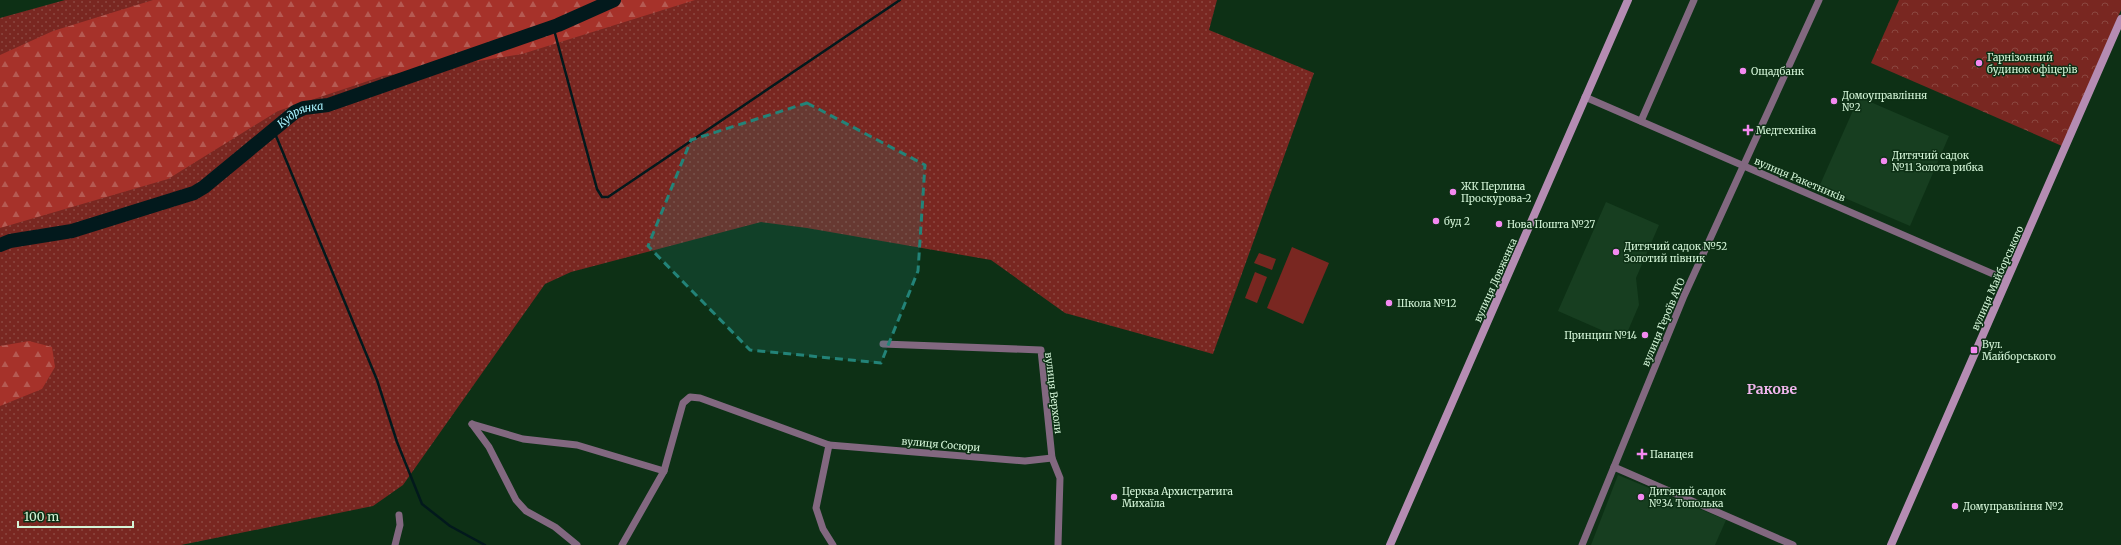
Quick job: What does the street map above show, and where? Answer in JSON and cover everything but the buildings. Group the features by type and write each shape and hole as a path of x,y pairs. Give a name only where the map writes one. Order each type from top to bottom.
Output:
{"street":[{"name":"вулиця Довженка","path":"1390,545 1628,0"},
{"path":"1641,121 1694,0"},
{"name":"вулиця Героїв АТО","path":"1582,545 1684,296 1819,0"},
{"name":"вулиця Майборського","path":"1891,545 2121,19"},
{"name":"вулиця Ракетників","path":"1585,97 2007,280"},
{"name":"вулиця Верхоли","path":"883,344 968,349 1041,350 1052,458 1060,478 1058,545"},
{"name":"вулиця Сосюри","path":"622,545 664,471 683,403 690,398 700,398 829,445 1025,461 1052,458"},
{"path":"577,545 555,527 526,511 516,500 489,447 472,424 523,439 577,445 664,471"},
{"path":"829,445 816,508 823,529 833,545"},
{"path":"1614,467 1793,545"},
{"path":"395,545 400,525 399,515"}],"highlighted area":[{"path":"807,103 925,165 918,271 881,363 750,350 648,246 691,140"}],"shaded area":[{"name":"Дитячий садок №11 Золота рибка","path":"1859,97 1949,136 1910,226 1819,187"},
{"name":"Дитячий садок №52 Золотий півник","path":"1606,202 1659,225 1636,278 1639,305 1624,340 1558,311"},
{"name":"Дитячий садок №34 Тополька","path":"1618,475 1726,520 1715,545 1591,545"}],"green space":[{"path":"65,0 1217,0 1209,30 1314,73 1213,354 1065,313 991,260 807,228 761,222 571,272 545,284 403,485 373,506 181,545 0,545 0,18"},
{"path":"153,0 695,0 522,54 383,76 278,111 168,179 0,228 0,55 53,31"},
{"path":"1899,0 2121,0 2121,10 2062,146 1871,63"},
{"path":"1292,247 1329,263 1303,324 1267,308"},
{"path":"1259,253 1276,259 1272,270 1254,263"},
{"path":"1255,272 1267,277 1257,303 1245,298"},
{"path":"29,341 52,347 55,367 42,389 0,406 0,346"}],"waterway":[{"name":"Кудрянка","path":"0,245 10,241 72,231 194,193 204,187 295,112 304,108 328,105 558,25 614,0"},
{"path":"553,26 597,189 602,197 608,197 900,0"},
{"path":"274,131 377,380 397,442 422,504 450,526 485,545"}],"place":[{"name":"Гарнізонний будинок офіцерів","path":"1979,63"},
{"name":"Ощадбанк","path":"1743,71"},
{"name":"Домоуправління №2","path":"1834,101"},
{"name":"Медтехніка","path":"1748,130"},
{"name":"Дитячий садок №11 Золота рибка","path":"1884,161"},
{"name":"ЖК Перлина Проскурова-2","path":"1453,192"},
{"name":"буд 2","path":"1436,221"},
{"name":"Нова Пошта №27","path":"1499,224"},
{"name":"Дитячий садок №52 Золотий півник","path":"1616,252"},
{"name":"Школа №12","path":"1389,303"},
{"name":"Принцип №14","path":"1645,335"},
{"name":"Вул. Майборського","path":"1974,350"},
{"name":"Панацея","path":"1642,454"},
{"name":"Церква Архистратига Михаїла","path":"1114,497"},
{"name":"Дитячий садок №34 Тополька","path":"1641,497"},
{"name":"Домуправління №2","path":"1955,506"}],"district":[{"name":"Ракове","path":"1772,389"}]}
